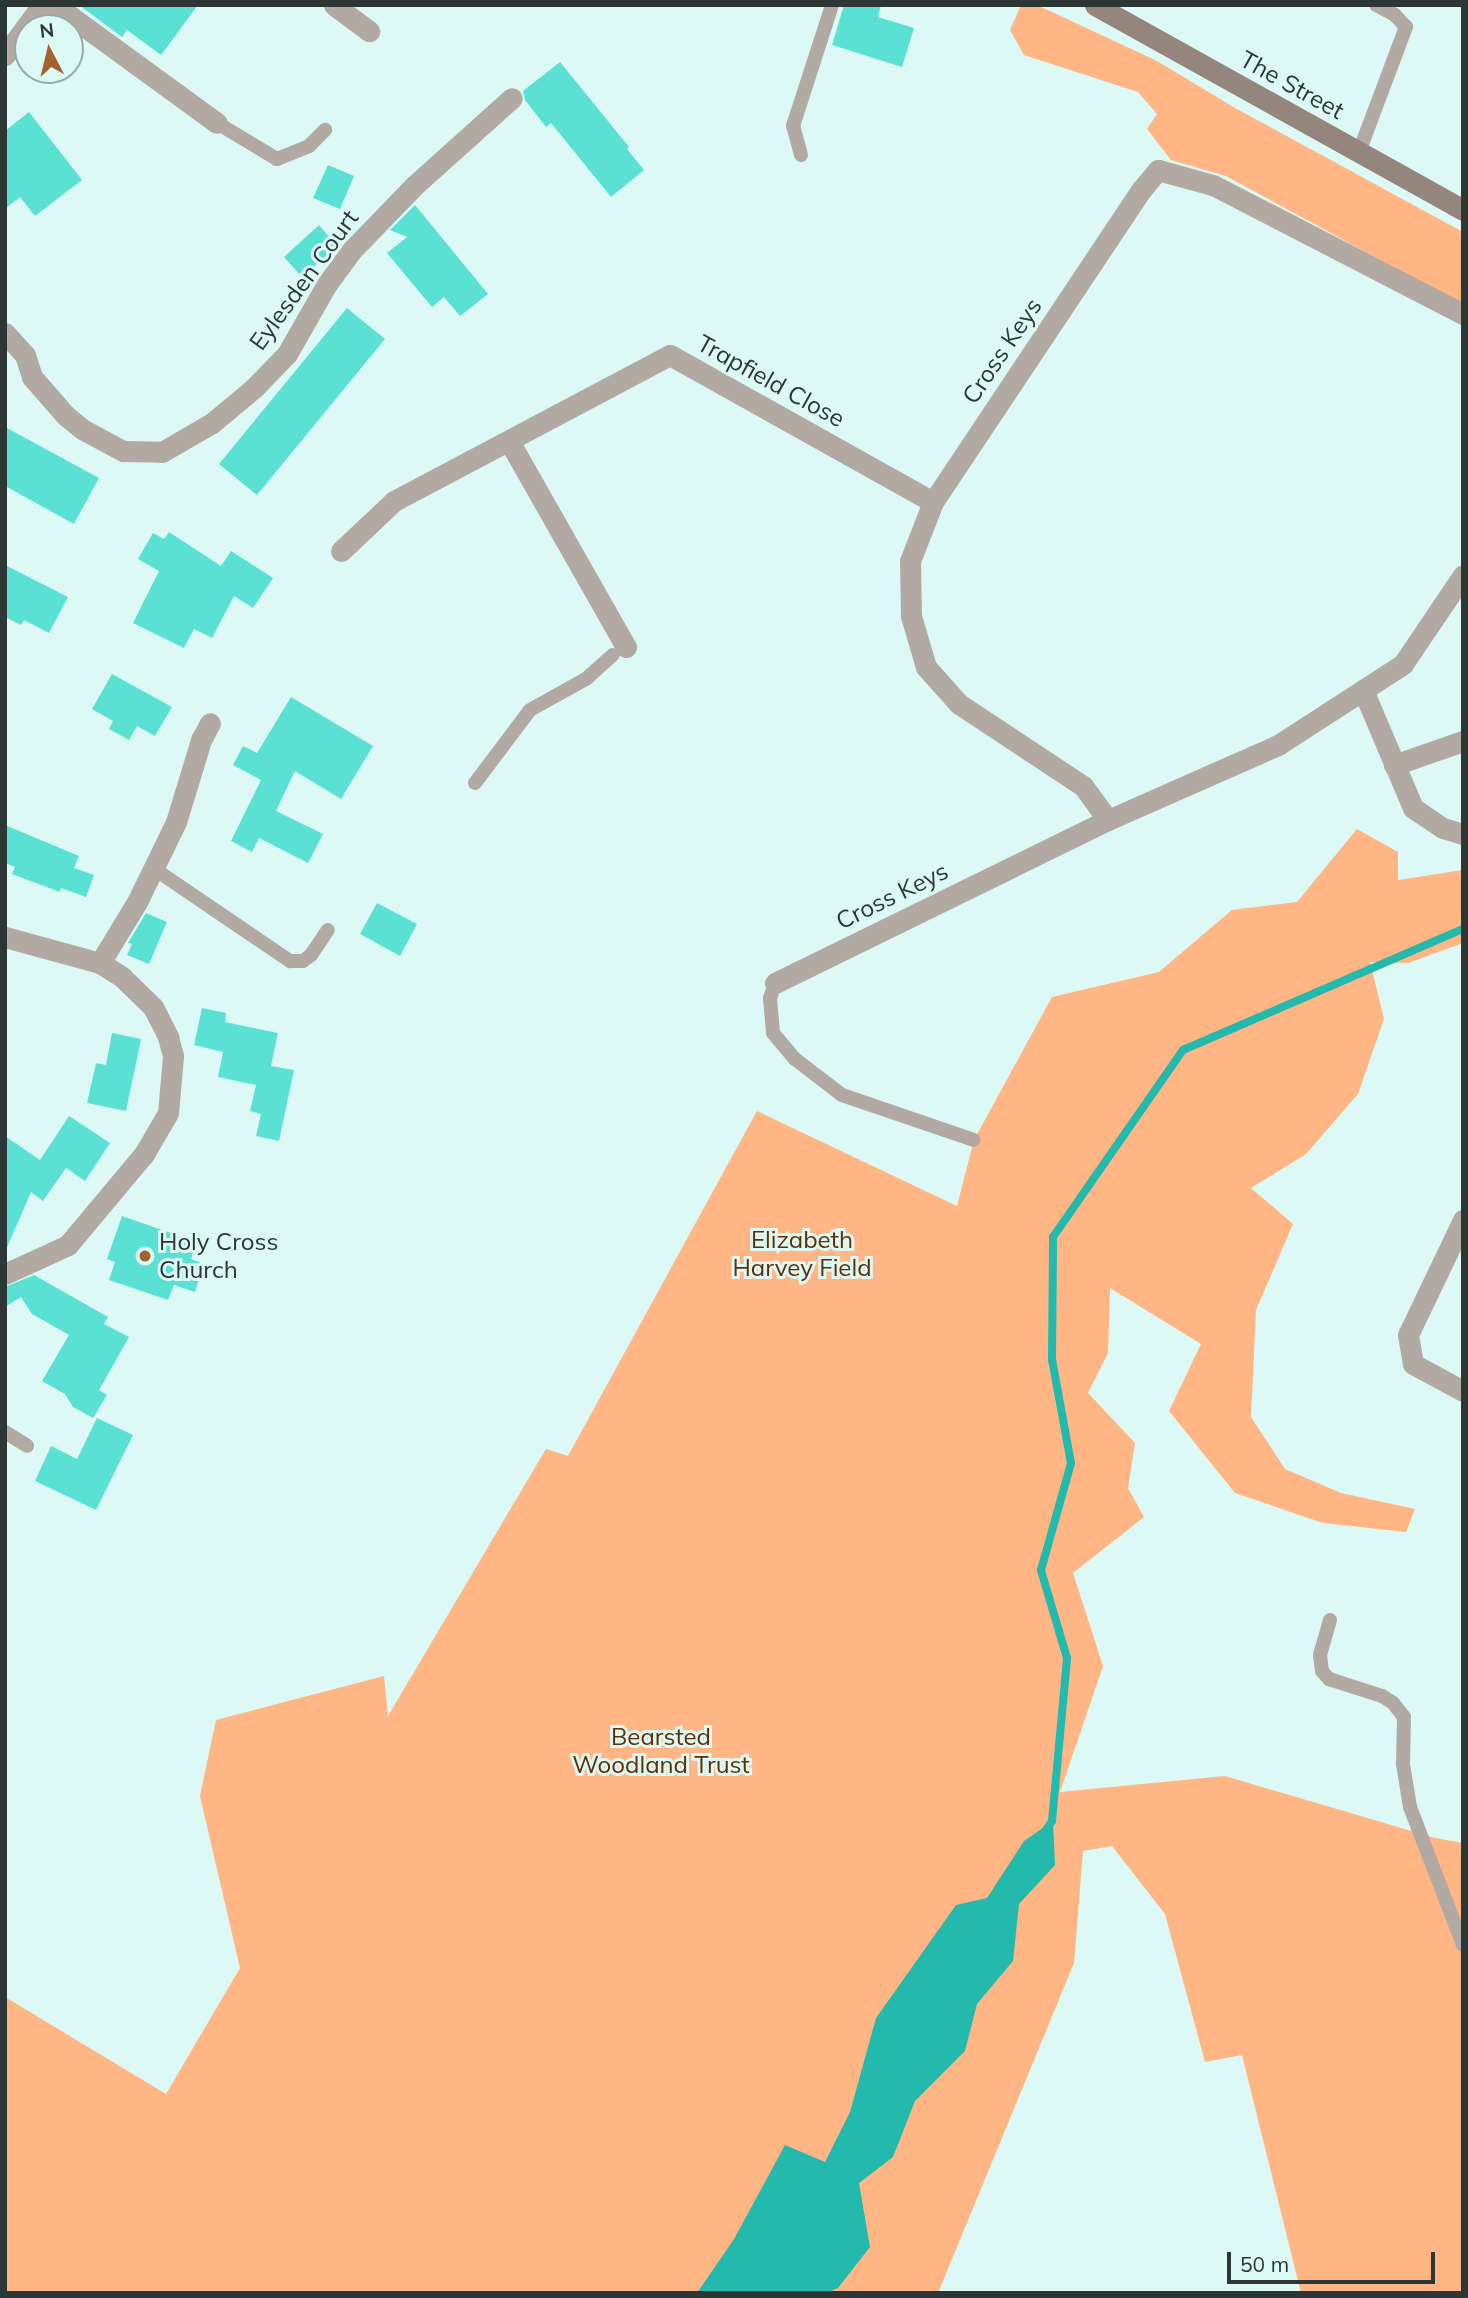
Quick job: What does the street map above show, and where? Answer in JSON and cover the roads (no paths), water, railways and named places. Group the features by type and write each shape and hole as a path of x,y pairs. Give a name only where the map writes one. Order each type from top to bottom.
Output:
{"street":[{"path":"5,55 42,5"},
{"path":"55,5 217,123"},
{"path":"334,5 369,32"},
{"name":"The Street","path":"1095,5 1463,210"},
{"name":"Eylesden Court","path":"5,333 25,355 32,377 65,415 82,429 123,451 142,454 162,452 212,423 254,388 287,354 327,284 352,250 415,185 512,98"},
{"name":"Cross Keys","path":"1108,820 1083,786 959,704 926,667 911,615 910,561 933,502 1158,170 1213,185 1463,314"},
{"name":"Trapfield Close","path":"341,551 394,501 670,355 933,502"},
{"path":"509,441 626,647"},
{"name":"Cross Keys","path":"775,983 1108,820 1278,745 1402,664 1463,575"},
{"path":"1363,690 1413,808 1443,828 1463,834"},
{"path":"100,962 176,822 201,740 210,723"},
{"path":"1394,765 1463,741"},
{"path":"5,937 100,962 138,989 163,1024 173,1056 168,1113 144,1154 68,1245 5,1273"},
{"path":"1463,1220 1408,1335 1413,1364 1463,1391"}],"lane":[{"path":"801,155 793,125 832,5"},
{"path":"1359,152 1406,27 1395,15 1376,5"},
{"path":"217,123 277,159 309,146 325,130"},
{"path":"475,782 530,710 586,679 626,647"},
{"path":"153,868 290,961 303,961 311,955 328,929"},
{"path":"775,983 770,998 773,1033 794,1059 842,1095 974,1140"},
{"path":"5,1432 27,1446"},
{"path":"1330,1620 1320,1655 1322,1671 1329,1679 1381,1696 1393,1703 1404,1717 1403,1763 1410,1807 1463,1945"}],"water":[{"path":"1053,1821 1055,1865 1019,1904 1013,1961 977,2004 965,2051 915,2101 893,2157 859,2183 870,2247 838,2288 826,2293 697,2293 734,2239 785,2145 825,2162 850,2112 876,2018 956,1905 987,1898 1024,1841"}],"waterway":[{"path":"1046,1830 1052,1821 1067,1658 1041,1570 1071,1463 1052,1359 1053,1237 1183,1050 1463,929"}],"place":[{"name":"Holy Cross Church","path":"145,1256"}],"park label":[{"name":"Elizabeth Harvey Field","path":"802,1254"},
{"name":"Bearsted Woodland Trust","path":"661,1751"}]}
